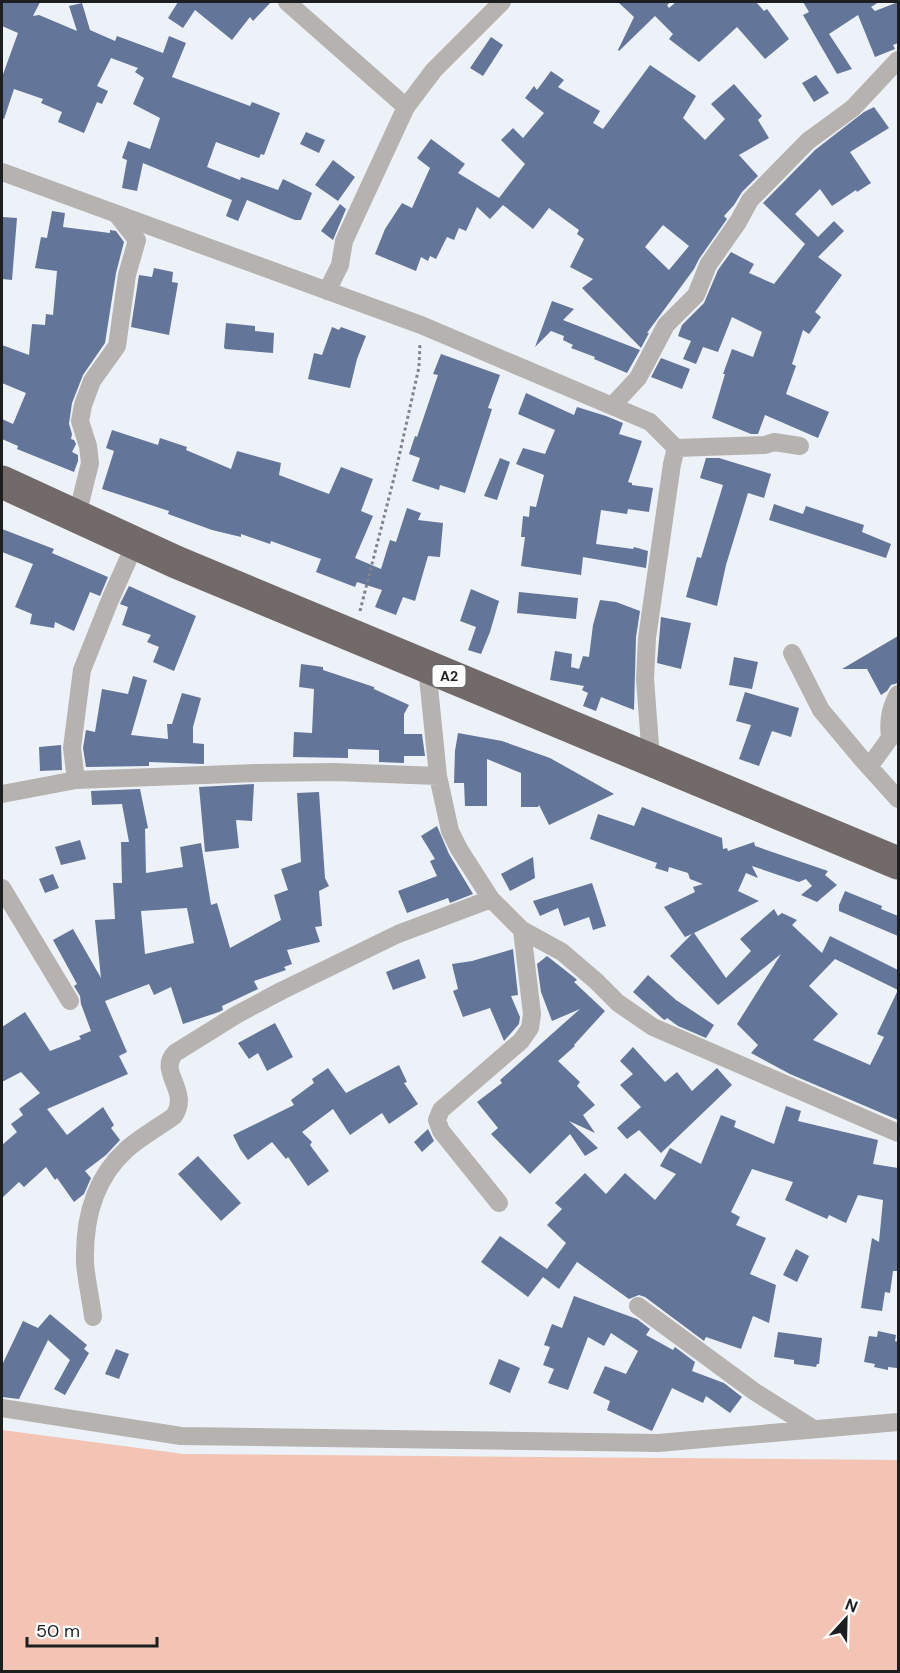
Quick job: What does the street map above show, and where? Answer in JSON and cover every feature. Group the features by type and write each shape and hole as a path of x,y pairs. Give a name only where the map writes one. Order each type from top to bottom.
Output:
{"highway":[{"name":"A2","path":"2,482 135,544 898,863"}],"street":[{"path":"287,2 406,107"},
{"path":"327,291 340,265 344,241 406,107 435,70 502,2"},
{"path":"612,406 639,378 666,325 696,295 708,265 738,222 750,200 808,141 853,108 898,60"},
{"path":"2,172 422,325 650,422 676,448 765,445 774,442 800,446"},
{"path":"77,516 90,463 88,446 80,421 83,405 92,381 117,346 127,275 137,240 118,216"},
{"path":"651,759 645,679 647,638 676,448"},
{"path":"76,780 72,748 82,670 135,544"},
{"path":"792,653 821,710 898,798"},
{"path":"427,667 438,776 450,831 491,900 522,930 562,952 618,1003 653,1027 898,1133"},
{"path":"869,767 894,735 888,722 898,694"},
{"path":"2,794 76,780 334,772 438,776"},
{"path":"2,888 70,1001"},
{"path":"93,1317 85,1265 85,1243 90,1208 109,1167 127,1149 174,1116 178,1110 179,1096 169,1066 171,1056 236,1015 281,991 398,934 491,900"},
{"path":"499,1203 441,1131 437,1120 441,1110 520,1041 530,1028 532,1014 522,930"},
{"path":"638,1306 755,1392 814,1430"},
{"path":"2,1408 181,1436 658,1443 898,1422"}],"path":[{"path":"354,636 396,470 419,367 422,325"}],"shaded area":[{"path":"2,1430 184,1454 898,1460 898,1671 2,1671"}],"building":[{"path":"2,2 40,2 33,16 39,15 77,31 69,6 82,3 90,30 115,41 117,36 163,53 169,36 186,43 172,77 250,106 252,102 280,113 264,155 261,154 259,158 216,142 207,167 240,180 241,177 278,190 283,179 312,193 301,220 295,220 247,200 238,221 226,216 232,200 143,163 137,191 122,188 127,160 122,158 128,141 150,149 160,118 133,104 144,78 135,72 138,68 111,58 97,86 108,91 102,104 97,102 84,133 58,122 62,112 41,103 43,99 14,89 4,119 2,118 2,77 18,33 2,26"},
{"path":"178,2 271,2 253,21 250,17 232,40 195,10 183,28 168,18"},
{"path":"618,2 671,2 667,5 669,8 676,2 756,2 764,11 767,9 789,39 765,59 737,27 699,62 669,39 673,34 655,16 619,51 634,17"},
{"path":"803,2 879,2 871,7 875,11 898,2 898,43 893,45 895,49 875,57 858,15 829,34 852,69 837,74 803,15 809,12"},
{"path":"491,37 503,45 483,76 470,68"},
{"path":"650,65 696,96 683,118 705,140 725,119 711,104 734,84 762,116 758,120 769,138 739,155 758,176 742,192 724,216 727,219 647,333 649,333 641,348 582,288 593,279 570,267 584,239 577,234 579,230 549,208 533,229 503,205 490,219 477,207 466,231 459,228 454,240 447,237 436,259 430,256 428,261 421,257 416,271 375,254 385,229 402,203 412,208 430,168 417,158 431,139 465,164 458,173 499,198 525,164 501,140 513,128 523,138 544,113 525,98 534,86 537,90 551,71 564,80 558,87 600,111 593,123 603,129","holes":["663,225 689,246 669,270 645,247"]},
{"path":"816,75 829,93 814,102 802,83"},
{"path":"874,107 889,128 850,152 871,183 832,206 820,189 795,214 818,237 834,221 844,231 818,257 842,275 815,312 821,317 809,334 803,330 792,364 796,366 786,394 829,412 818,438 765,415 758,434 751,434 712,418 732,349 753,357 762,332 732,317 718,352 703,347 696,364 683,359 691,341 678,336 682,325 704,303 718,270 731,252 754,264 749,273 774,284 805,244 763,203 815,150 864,112"},
{"path":"306,132 325,140 319,153 300,144"},
{"path":"333,160 355,177 338,201 315,185"},
{"path":"340,204 346,209 333,240 321,231"},
{"path":"52,211 65,213 63,227 110,233 110,230 116,231 124,242 116,273 105,343 83,375 72,403 69,424 71,439 76,444 72,452 78,455 74,472 17,449 18,446 2,439 2,419 13,424 26,393 2,383 2,345 29,355 32,324 45,325 46,314 53,315 57,271 35,268 41,237 47,238"},
{"path":"2,217 17,218 12,280 2,279"},
{"path":"154,268 173,272 172,282 178,283 169,335 131,327 139,275 152,277"},
{"path":"552,301 574,309 563,320 640,350 627,373 571,348 573,345 563,340 564,336 551,331 535,347"},
{"path":"226,323 255,326 255,331 274,333 273,353 225,349"},
{"path":"332,327 339,330 341,327 366,336 357,359 350,388 308,379 314,353 322,355"},
{"path":"441,354 500,375 488,408 492,409 465,493 440,485 439,490 412,481 420,458 409,454 438,375 433,374"},
{"path":"661,358 690,369 682,389 651,377"},
{"path":"526,393 574,415 577,407 623,423 619,434 642,441 628,482 632,485 653,488 649,512 628,509 627,514 601,510 596,544 633,549 634,547 648,551 646,568 583,557 581,575 521,566 525,537 521,537 523,516 529,517 530,506 536,507 544,475 516,464 523,448 545,454 555,430 518,414"},
{"path":"112,430 158,445 160,438 187,447 186,450 231,469 237,451 281,463 279,475 329,494 341,467 373,479 361,511 373,516 355,558 381,569 390,540 396,542 407,508 421,513 418,520 443,523 440,557 428,556 415,601 403,597 396,615 375,607 382,590 357,582 355,587 316,572 321,559 271,541 270,544 241,534 241,537 212,530 168,514 169,511 102,489 114,451 106,448"},
{"path":"500,458 510,462 497,500 484,496"},
{"path":"706,458 719,458 771,474 764,498 748,493 726,565 717,606 686,597 697,557 701,558 723,485 700,478"},
{"path":"774,504 803,514 806,506 864,525 862,532 891,544 886,558 769,520"},
{"path":"2,529 54,549 52,553 108,577 100,596 90,592 74,631 55,622 54,628 30,624 32,614 15,607 33,564 2,552"},
{"path":"129,586 196,616 174,671 153,662 159,647 147,642 151,635 122,625 128,607 120,604"},
{"path":"471,589 499,601 481,654 468,650 476,627 460,621"},
{"path":"519,592 578,598 576,619 517,613"},
{"path":"600,600 616,602 640,611 636,637 634,710 601,697 596,711 583,706 588,693 582,690 584,686 550,680 555,651 572,654 571,667 579,669 583,656 589,657 593,625"},
{"path":"661,617 691,623 681,669 657,663"},
{"path":"898,636 898,683 891,685 881,695 867,669 842,669"},
{"path":"734,657 758,662 752,689 729,685"},
{"path":"301,664 323,667 323,670 374,687 409,705 404,714 404,734 422,734 425,756 404,756 404,763 379,762 379,750 348,749 348,758 293,757 294,732 312,733 314,689 299,687"},
{"path":"133,676 147,680 131,735 168,739 167,724 172,724 182,693 201,698 193,727 193,743 204,744 204,764 149,762 149,766 86,767 83,748 86,730 95,732 102,689 128,694"},
{"path":"745,692 799,708 791,737 772,731 759,766 739,759 751,725 736,721"},
{"path":"458,733 502,741 550,758 614,794 549,825 539,805 538,807 521,807 521,773 487,759 487,806 465,806 464,783 454,783"},
{"path":"61,745 62,770 40,771 39,747"},
{"path":"254,784 252,821 236,820 239,848 205,852 199,787"},
{"path":"140,789 148,828 145,829 146,873 183,867 180,847 201,843 211,905 217,903 230,948 281,920 274,895 288,890 281,869 301,862 297,793 319,792 325,878 329,886 319,891 322,926 315,927 320,942 287,950 292,964 284,967 286,970 254,981 258,989 222,1006 223,1010 183,1024 171,987 154,995 149,984 105,1001 127,1052 119,1056 128,1074 47,1109 67,1135 103,1107 114,1125 111,1128 120,1140 106,1155 85,1171 91,1178 84,1194 74,1202 46,1167 24,1187 19,1182 2,1198 2,1145 17,1132 11,1124 23,1115 19,1109 40,1093 21,1072 2,1082 2,1027 25,1012 50,1051 81,1039 79,1036 91,1031 80,996 74,986 77,984 53,940 73,929 101,978 95,920 115,919 113,883 122,883 121,842 129,842 122,804 92,805 91,791","holes":["187,908 194,943 145,954 141,911"]},
{"path":"642,807 722,838 723,849 727,848 728,851 754,842 755,846 828,871 825,875 837,885 817,902 801,895 812,886 806,879 799,882 752,866 758,878 746,873 738,891 759,901 694,933 726,978 751,951 740,939 774,909 778,916 782,913 797,920 792,925 822,953 830,936 898,970 898,990 898,1120 790,1074 751,1053 758,1045 737,1024 781,954 718,1005 670,956 692,934 685,937 664,907 695,892 693,887 703,884 690,879 688,873 669,867 668,872 655,868 657,863 590,839 598,814 634,826","holes":["835,959 898,990 877,1034 884,1037 870,1065 813,1040 838,1014 809,986"]},
{"path":"437,826 449,854 473,894 450,903 448,898 407,913 398,891 437,876 430,861 435,859 421,836"},
{"path":"80,840 86,859 61,865 55,847"},
{"path":"533,857 535,878 510,891 501,874"},
{"path":"53,874 59,888 45,893 39,879"},
{"path":"592,883 606,926 593,930 589,917 564,926 558,908 540,916 533,901"},
{"path":"845,891 882,906 881,909 898,916 898,936 839,911"},
{"path":"513,949 518,995 511,996 520,1017 519,1024 504,1041 490,1008 463,1017 453,991 458,989 452,964 472,961"},
{"path":"547,956 575,978 577,980 574,982 605,1011 575,1046 558,1061 580,1082 577,1086 595,1105 583,1115 595,1133 569,1121 598,1148 585,1156 570,1134 530,1174 491,1134 498,1128 477,1102 502,1083 500,1080 580,1009 552,1021 541,992 537,964"},
{"path":"419,959 426,978 393,990 386,972"},
{"path":"648,975 676,1000 714,1025 706,1038 678,1026 667,1018 663,1019 633,992"},
{"path":"275,1023 293,1057 267,1071 258,1053 249,1059 238,1043"},
{"path":"633,1047 665,1082 677,1072 692,1091 717,1068 732,1085 661,1153 639,1130 627,1139 617,1128 641,1107 620,1085 633,1074 620,1061"},
{"path":"399,1065 407,1082 404,1083 418,1104 389,1124 382,1113 350,1135 333,1109 302,1132 312,1142 310,1145 329,1171 308,1186 288,1157 286,1159 272,1142 248,1160 233,1135 294,1105 291,1100 314,1083 312,1079 328,1068 346,1093"},
{"path":"786,1106 801,1111 798,1121 878,1140 873,1164 898,1168 898,1271 893,1271 890,1293 885,1292 882,1311 861,1308 872,1238 879,1242 883,1200 858,1195 846,1223 829,1215 827,1219 785,1200 793,1182 752,1169 731,1212 740,1217 736,1225 766,1238 750,1274 776,1285 769,1323 753,1316 741,1349 706,1337 704,1341 645,1297 639,1295 629,1299 577,1262 559,1289 543,1277 528,1297 481,1262 500,1236 547,1269 566,1243 547,1225 562,1209 555,1203 585,1173 606,1194 625,1173 655,1200 676,1174 660,1166 670,1148 701,1164 721,1115 736,1121 734,1127 774,1144"},
{"path":"428,1129 434,1141 422,1152 414,1142"},
{"path":"198,1156 241,1203 221,1221 178,1174"},
{"path":"796,1249 809,1256 797,1282 783,1275"},
{"path":"574,1296 637,1319 650,1329 646,1335 673,1350 675,1347 695,1362 692,1371 724,1383 742,1397 730,1413 706,1396 703,1403 672,1388 652,1431 607,1410 610,1401 593,1393 605,1366 626,1374 638,1351 611,1333 604,1346 588,1337 568,1390 548,1383 554,1369 543,1365 550,1347 544,1345 552,1324 562,1328"},
{"path":"50,1314 87,1345 84,1349 89,1353 65,1395 54,1389 70,1360 48,1340 19,1399 2,1397 2,1365 23,1321 38,1328"},
{"path":"878,1331 896,1335 897,1368 888,1367 888,1370 864,1362 869,1336 877,1337"},
{"path":"778,1332 822,1338 819,1364 816,1367 794,1364 794,1360 774,1357"},
{"path":"116,1349 129,1354 119,1379 105,1374"},
{"path":"499,1359 520,1368 510,1393 489,1384"}]}
